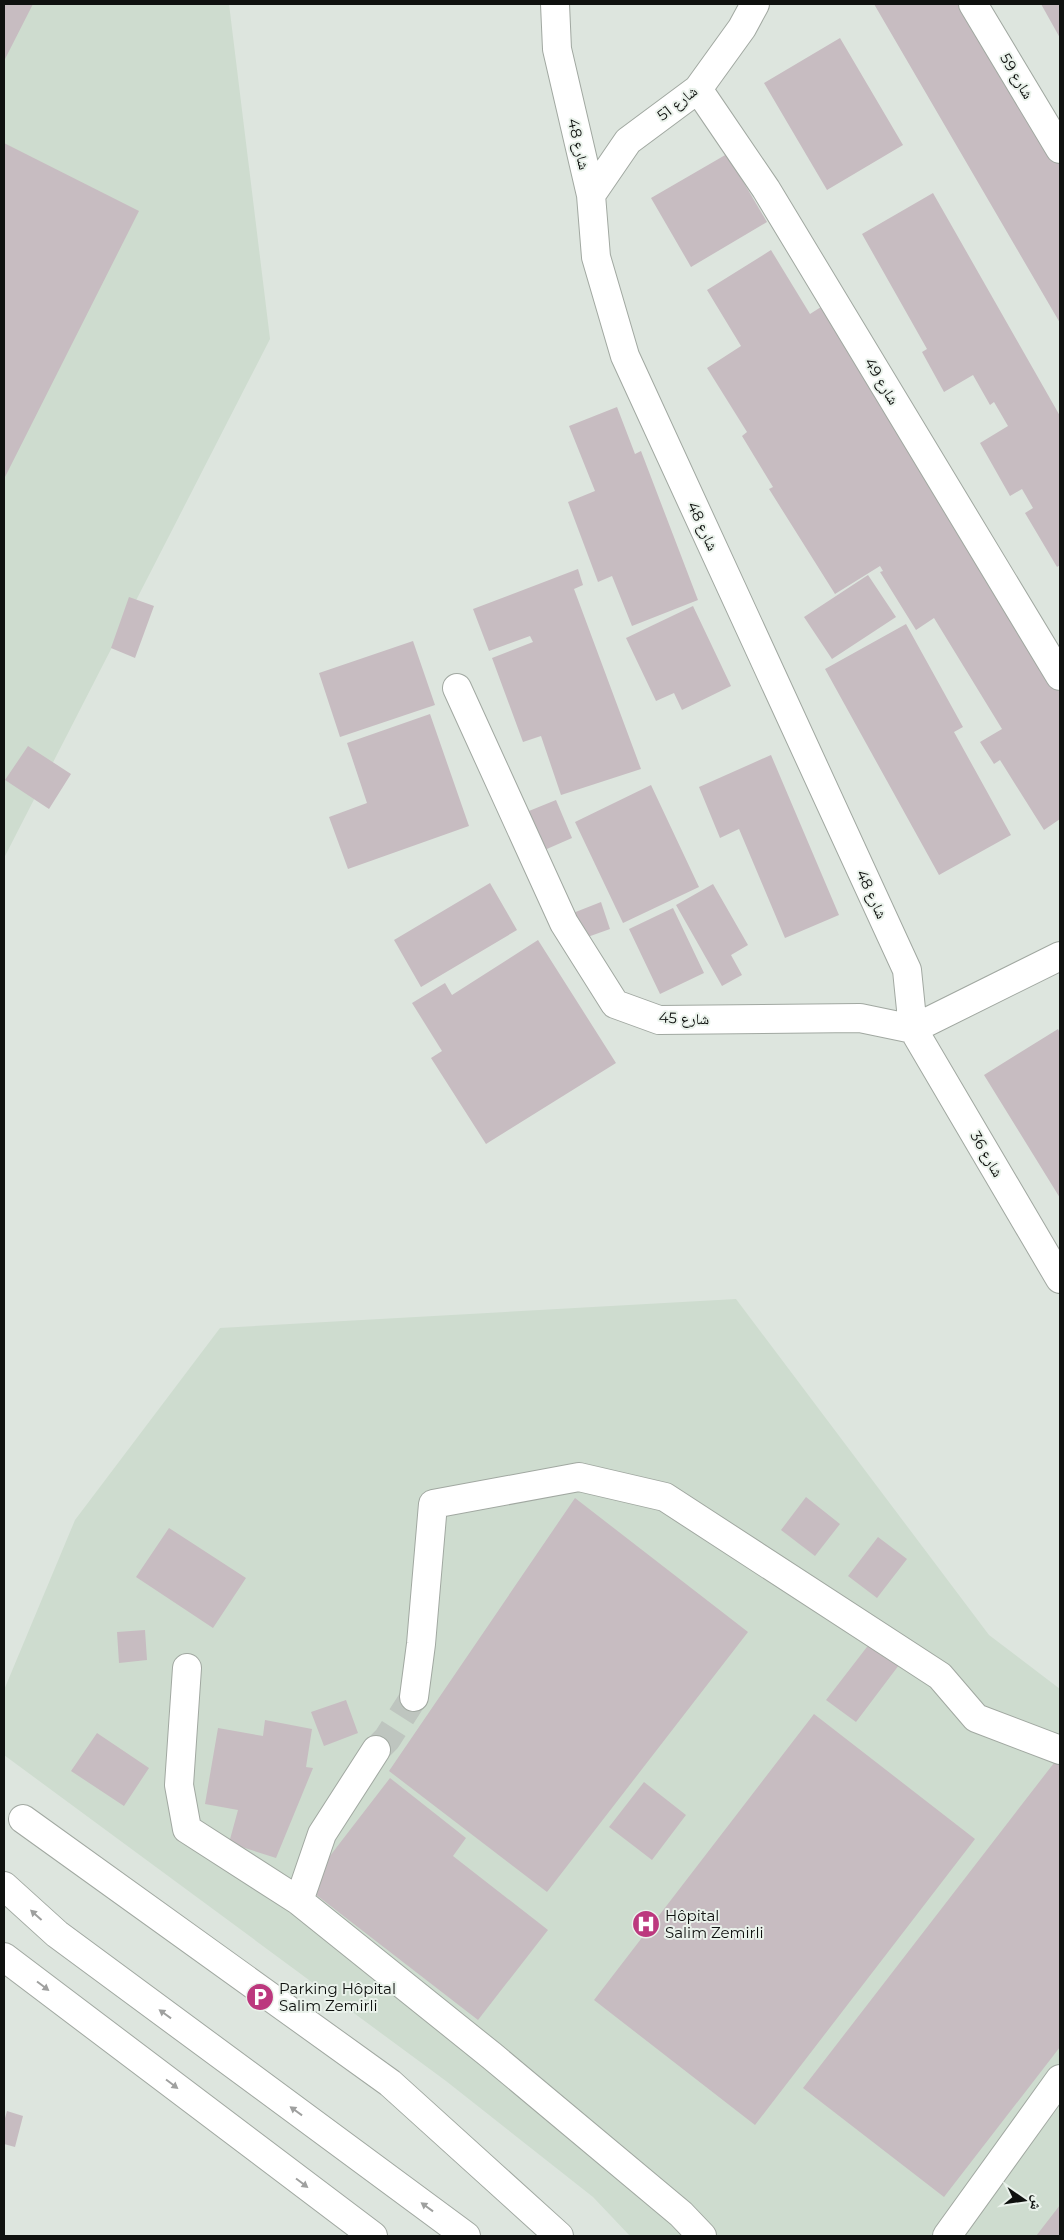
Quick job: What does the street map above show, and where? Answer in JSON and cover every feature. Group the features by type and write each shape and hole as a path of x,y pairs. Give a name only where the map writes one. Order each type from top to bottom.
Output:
{"street":[{"name":"شارع 48","path":"555,4 557,49 590,195 596,257 625,356 907,970 913,1029"},
{"name":"شارع 51","path":"590,195 628,141 698,89 742,28 755,4"},
{"name":"شارع 59","path":"973,4 1060,149"},
{"name":"شارع 49","path":"698,89 766,189 1060,676"},
{"name":"شارع 45","path":"457,688 564,923 615,1004 659,1020 860,1018 913,1029"},
{"path":"913,1029 1060,956"},
{"name":"شارع 36","path":"913,1029 1060,1280"},
{"path":"414,1697 421,1644 433,1504 579,1477 665,1497 940,1676 976,1718 1060,1750"},
{"path":"187,1668 178,1785 187,1829 299,1901 492,2056 681,2214 702,2236"},
{"path":"299,1901 322,1834 376,1750"},
{"path":"23,1819 390,2083 559,2236"},
{"path":"4,1886 58,1934 466,2236"},
{"path":"4,1957 373,2236"},
{"path":"947,2236 1060,2080"}],"shaded area":[{"path":"4,4 229,4 270,339 4,858"},
{"name":"Hôpital Salim Zemirli","path":"736,1299 989,1635 1060,1689 1060,2236 630,2236 593,2197 446,2081 4,1755 4,1690 75,1520 220,1328"}],"building":[{"path":"4,4 33,4 4,61"},
{"path":"874,4 968,4 1060,163 1060,323"},
{"path":"1041,4 1060,4 1060,38"},
{"path":"840,38 903,145 827,190 764,83"},
{"path":"4,143 139,211 4,479"},
{"path":"727,154 767,222 691,267 651,198"},
{"path":"933,193 1060,416 1060,565 1057,567 1025,513 1033,508 1022,489 1010,496 980,443 1008,426 994,402 990,405 973,375 944,392 922,352 927,349 862,234"},
{"path":"771,250 810,314 821,307 1060,693 1060,819 1044,830 1000,760 994,764 980,742 1002,729 934,618 916,630 880,572 883,571 880,566 835,594 769,489 773,487 742,436 747,432 707,368 741,346 707,290"},
{"path":"617,407 635,454 641,451 698,600 632,626 612,576 598,582 568,502 595,491 569,426"},
{"path":"578,569 583,585 574,589 641,769 561,795 541,736 523,742 492,658 533,642 530,636 489,651 473,609"},
{"path":"868,575 896,617 832,659 804,617"},
{"path":"129,597 154,606 135,658 111,648"},
{"path":"693,606 731,686 682,710 674,693 656,701 626,638"},
{"path":"906,624 963,727 954,732 1011,835 939,875 825,669"},
{"path":"413,641 435,705 340,737 319,673"},
{"path":"430,714 469,826 348,869 329,817 367,803 347,743"},
{"path":"28,746 71,774 49,809 5,780"},
{"path":"771,755 839,915 785,938 739,829 720,838 699,787"},
{"path":"651,785 699,887 623,923 575,822"},
{"path":"556,800 572,838 540,852 524,813"},
{"path":"490,883 517,930 421,987 394,940"},
{"path":"713,884 748,945 731,955 742,975 722,986 676,905"},
{"path":"601,902 610,929 582,939 573,913"},
{"path":"673,908 704,973 660,994 629,929"},
{"path":"538,940 616,1063 486,1144 431,1058 442,1051 412,1003 445,983 452,995"},
{"path":"1058,1029 1060,1033 1060,1198 984,1075"},
{"path":"806,1497 840,1524 815,1556 781,1530"},
{"path":"575,1498 748,1632 547,1892 389,1771"},
{"path":"169,1528 246,1578 213,1628 136,1577"},
{"path":"878,1537 907,1559 877,1598 848,1576"},
{"path":"145,1630 147,1660 119,1663 117,1632"},
{"path":"870,1643 899,1665 856,1722 826,1700"},
{"path":"346,1700 358,1733 324,1746 311,1712"},
{"path":"814,1714 975,1839 755,2125 594,2000"},
{"path":"265,1720 312,1729 306,1767 313,1768 276,1858 229,1843 238,1810 205,1804 218,1728 263,1736"},
{"path":"97,1733 149,1768 124,1806 71,1771"},
{"path":"1057,1759 1060,1761 1060,2047 944,2197 803,2088"},
{"path":"390,1778 466,1838 453,1856 548,1930 478,2020 306,1887"},
{"path":"644,1782 686,1815 652,1860 609,1827"},
{"path":"7,2111 23,2116 15,2147 4,2144 4,2122"},
{"path":"1060,2205 1060,2236 1036,2236"}],"tunnel":[{"path":"376,1750 387,1739 414,1697"}],"place":[{"name":"Hôpital Salim Zemirli","path":"646,1924"},
{"name":"Parking Hôpital Salim Zemirli","path":"260,1997"}]}
